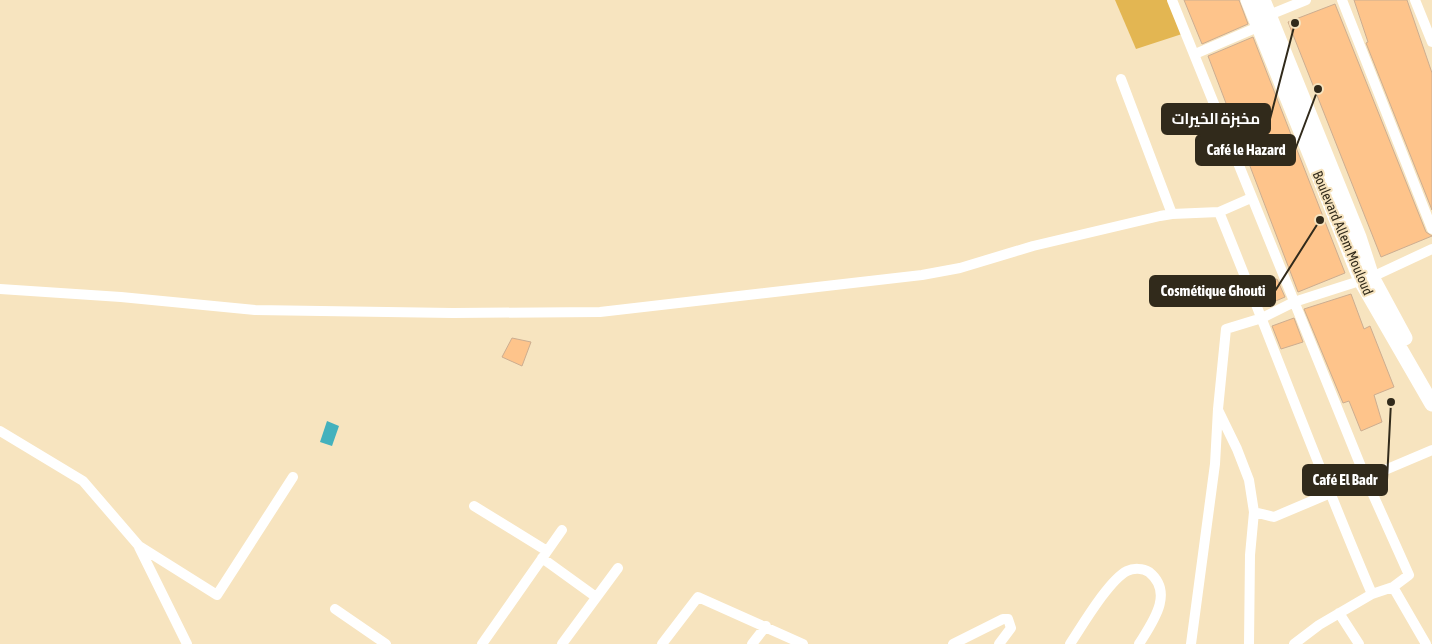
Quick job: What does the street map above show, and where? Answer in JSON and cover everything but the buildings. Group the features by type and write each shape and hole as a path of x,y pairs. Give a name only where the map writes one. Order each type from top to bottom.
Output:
{"main road":[{"name":"Boulevard Allem Mouloud","path":"1248,0 1258,28 1366,279 1432,404"},
{"name":"Boulevard Allem Mouloud","path":"1263,0 1359,237 1366,279 1432,385"}],"street":[{"path":"1172,0 1366,479 1408,575 1393,587 1372,594 1339,613 1294,644"},
{"path":"1195,54 1258,28 1270,15 1306,0"},
{"path":"1342,0 1432,229"},
{"path":"1416,0 1432,42"},
{"path":"1121,79 1172,214"},
{"path":"0,289 121,297 255,310 453,313 600,312 922,275 960,268 1033,246 1172,214 1219,212 1251,198"},
{"path":"1219,212 1262,318 1329,495 1372,594"},
{"path":"1191,644 1215,464 1226,329 1262,318 1294,302 1366,279 1432,249"},
{"path":"1218,409 1249,480 1254,512 1250,555 1249,644"},
{"path":"0,431 83,481 139,546 187,644"},
{"path":"1254,512 1274,517 1432,450"},
{"path":"139,546 217,595 293,477"},
{"path":"474,506 545,555 596,597"},
{"path":"482,644 562,530"},
{"path":"562,644 618,568"},
{"path":"1070,644 1112,584 1127,571 1141,568 1150,573 1158,584 1161,594 1160,610 1139,644"},
{"path":"1393,587 1424,643 1432,633"},
{"path":"662,644 698,597 803,644"},
{"path":"335,609 386,644"},
{"path":"1339,613 1359,644"},
{"path":"954,644 1003,619 1008,620 1011,628 999,644"},
{"path":"752,644 766,626"}],"shaded area":[{"path":"1115,0 1169,0 1182,34 1136,49"}],"water":[{"path":"327,421 339,426 332,446 320,442"}],"place":[{"name":"مخبزة الخيرات","path":"1295,23"},
{"name":"Café le Hazard","path":"1318,89"},
{"name":"Cosmétique Ghouti","path":"1320,220"},
{"name":"Café El Badr","path":"1391,402"}]}
